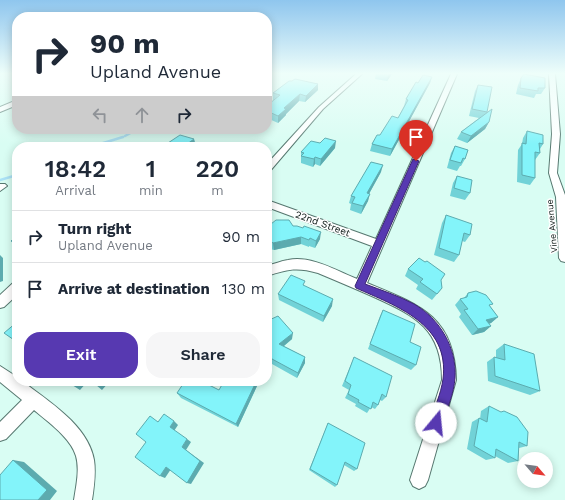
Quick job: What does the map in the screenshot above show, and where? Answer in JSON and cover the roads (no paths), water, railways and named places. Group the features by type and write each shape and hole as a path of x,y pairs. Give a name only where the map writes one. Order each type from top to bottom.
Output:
{"street":[{"path":"272,163 321,108 333,97"},
{"path":"360,286 444,97"},
{"name":"Vine Avenue","path":"554,97 556,134 553,173 561,197 565,258"},
{"path":"0,110 12,104"},
{"name":"22nd Street","path":"272,205 379,244"},
{"path":"272,269 289,264 303,264 321,269 410,307 424,317 436,331 444,346 449,363 449,380 419,480"},
{"path":"0,303 12,292"},
{"path":"0,373 12,383"},
{"path":"15,386 75,436 84,453 86,468 83,500"},
{"path":"0,434 32,400"}],"waterway":[{"path":"125,136 129,134"},
{"path":"106,142 123,137"},
{"path":"0,180 12,176"}]}
